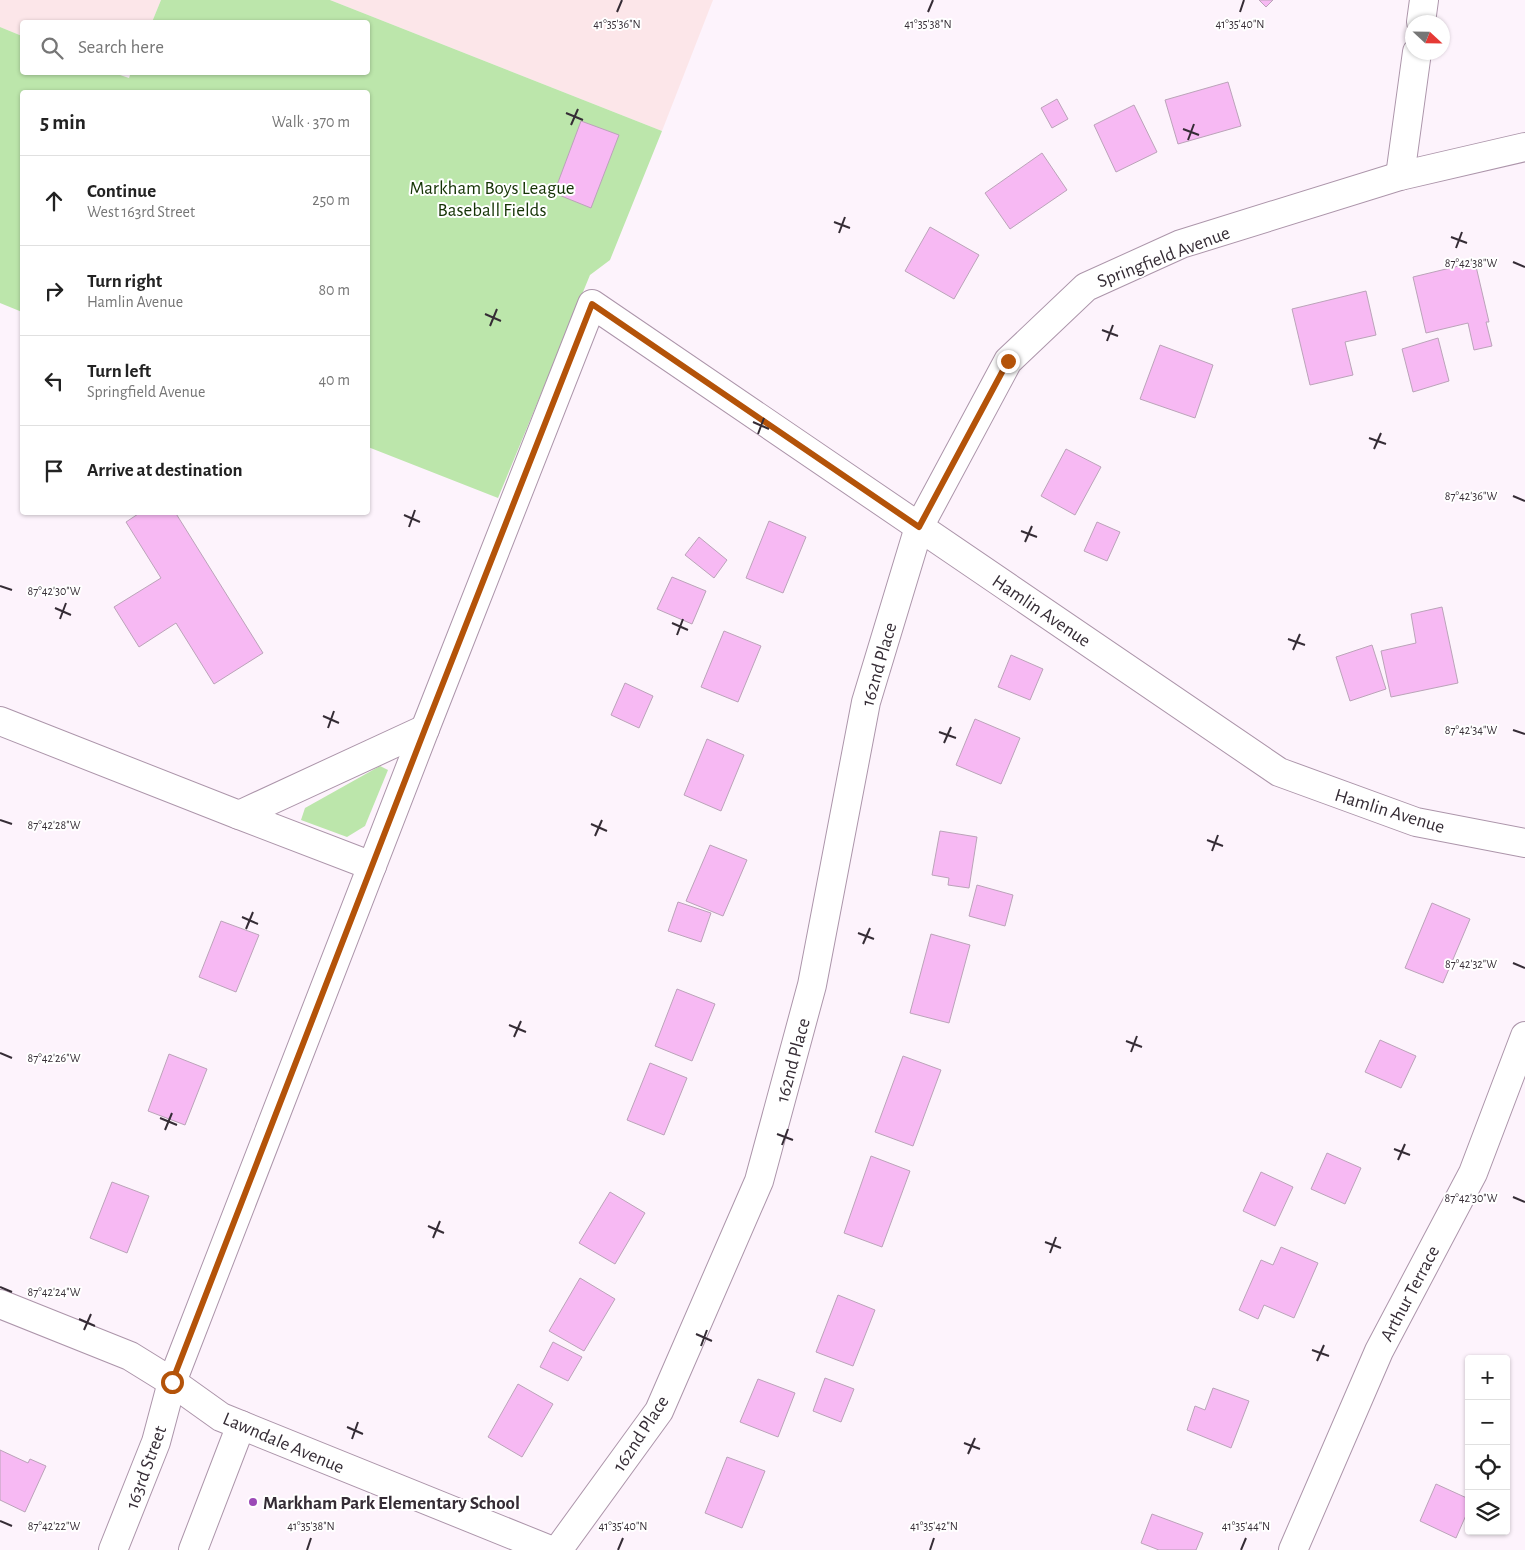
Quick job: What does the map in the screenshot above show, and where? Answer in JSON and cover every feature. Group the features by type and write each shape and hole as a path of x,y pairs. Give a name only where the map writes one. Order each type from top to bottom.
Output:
{"street":[{"path":"1422,15 1424,0"},
{"path":"1400,176 1416,60"},
{"name":"Springfield Avenue","path":"919,527 1008,361 1086,287 1181,244 1400,176 1525,147"},
{"name":"Hamlin Avenue","path":"592,304 1279,772 1416,822 1525,843"},
{"name":"163rd Street","path":"113,1550 156,1442 172,1382 592,304"},
{"name":"162nd Place","path":"558,1550 660,1411 759,1180 812,985 866,702 919,527"},
{"path":"0,721 372,866"},
{"path":"239,815 425,729"},
{"name":"Arthur Terrace","path":"1292,1550 1379,1351 1473,1173 1525,1036"},
{"name":"Lawndale Avenue","path":"0,1304 130,1356 172,1382 221,1417 550,1550"},
{"path":"193,1550 241,1425"}],"shaded area":[{"path":"0,0 161,0 153,20 20,20 20,35 0,27"},
{"path":"330,0 713,0 662,131"}],"green space":[{"name":"Markham Boys League Baseball Fields","path":"161,0 330,0 662,131 610,260 590,275 498,498 370,448 370,90 20,90 20,311 0,303 0,27 20,35 20,75 120,75 129,78 130,75 370,75 370,20 153,20"},
{"path":"380,766 388,770 365,826 347,837 301,820 305,808"}],"building":[{"path":"1259,0 1273,0 1266,7"},
{"path":"1228,82 1241,126 1178,144 1165,100"},
{"path":"1057,99 1068,119 1052,128 1041,108"},
{"path":"1134,105 1157,152 1116,172 1094,125"},
{"path":"581,121 619,135 591,208 554,193"},
{"path":"1042,153 1067,190 1010,229 985,193"},
{"path":"930,227 979,255 954,299 905,271"},
{"path":"1475,262 1489,322 1486,322 1492,346 1474,350 1468,323 1426,333 1413,277"},
{"path":"1366,291 1376,335 1345,342 1353,375 1310,385 1292,309"},
{"path":"1438,338 1449,381 1413,392 1402,349"},
{"path":"1160,345 1213,365 1195,418 1140,399"},
{"path":"1066,449 1101,467 1075,515 1041,496"},
{"path":"136,515 177,515 263,653 214,684 176,623 139,647 114,607 161,578 126,522"},
{"path":"769,521 806,537 783,593 746,578"},
{"path":"1097,522 1120,532 1107,561 1084,551"},
{"path":"699,537 727,560 714,578 685,555"},
{"path":"672,577 706,591 692,624 657,609"},
{"path":"1442,607 1458,683 1391,697 1381,651 1416,643 1411,614"},
{"path":"724,631 761,646 738,702 701,687"},
{"path":"1372,645 1386,689 1350,701 1336,657"},
{"path":"1011,655 1043,669 1030,700 998,687"},
{"path":"625,683 653,696 639,728 611,715"},
{"path":"975,719 1020,738 1001,784 956,765"},
{"path":"707,739 744,755 721,811 684,795"},
{"path":"940,831 977,837 969,888 948,885 949,878 932,875"},
{"path":"710,845 747,860 723,916 686,901"},
{"path":"977,885 1013,895 1005,926 969,916"},
{"path":"678,902 711,913 701,942 668,931"},
{"path":"1432,903 1470,919 1443,983 1405,968"},
{"path":"221,921 259,935 236,992 199,977"},
{"path":"931,934 970,945 949,1023 910,1013"},
{"path":"677,989 715,1004 692,1061 655,1046"},
{"path":"1380,1040 1416,1056 1401,1088 1365,1072"},
{"path":"169,1054 207,1069 185,1125 148,1111"},
{"path":"903,1056 941,1070 913,1146 875,1132"},
{"path":"650,1063 687,1078 664,1135 627,1120"},
{"path":"1327,1153 1361,1168 1345,1204 1311,1189"},
{"path":"871,1156 910,1171 882,1247 844,1233"},
{"path":"1261,1172 1293,1187 1275,1226 1243,1211"},
{"path":"112,1182 149,1196 127,1253 90,1238"},
{"path":"610,1192 645,1213 615,1264 579,1243"},
{"path":"1281,1247 1318,1263 1294,1318 1264,1305 1258,1319 1239,1310 1261,1260 1273,1265"},
{"path":"580,1278 615,1299 584,1351 549,1331"},
{"path":"838,1295 875,1310 853,1366 816,1352"},
{"path":"553,1342 582,1357 568,1381 540,1367"},
{"path":"825,1378 854,1389 841,1422 813,1411"},
{"path":"758,1379 795,1393 778,1437 740,1422"},
{"path":"518,1384 553,1404 522,1457 488,1437"},
{"path":"1213,1388 1249,1401 1231,1448 1187,1430 1195,1406 1205,1410"},
{"path":"0,1450 28,1463 30,1459 46,1466 25,1512 0,1500"},
{"path":"727,1457 765,1471 742,1528 705,1513"},
{"path":"1436,1484 1465,1497 1465,1518 1456,1538 1420,1521"},
{"path":"1152,1514 1203,1533 1196,1550 1159,1550 1141,1543"}],"place":[{"name":"Markham Park Elementary School","path":"253,1502"}],"route":[{"path":"172,1382 592,304 919,527 1008,361"}]}
